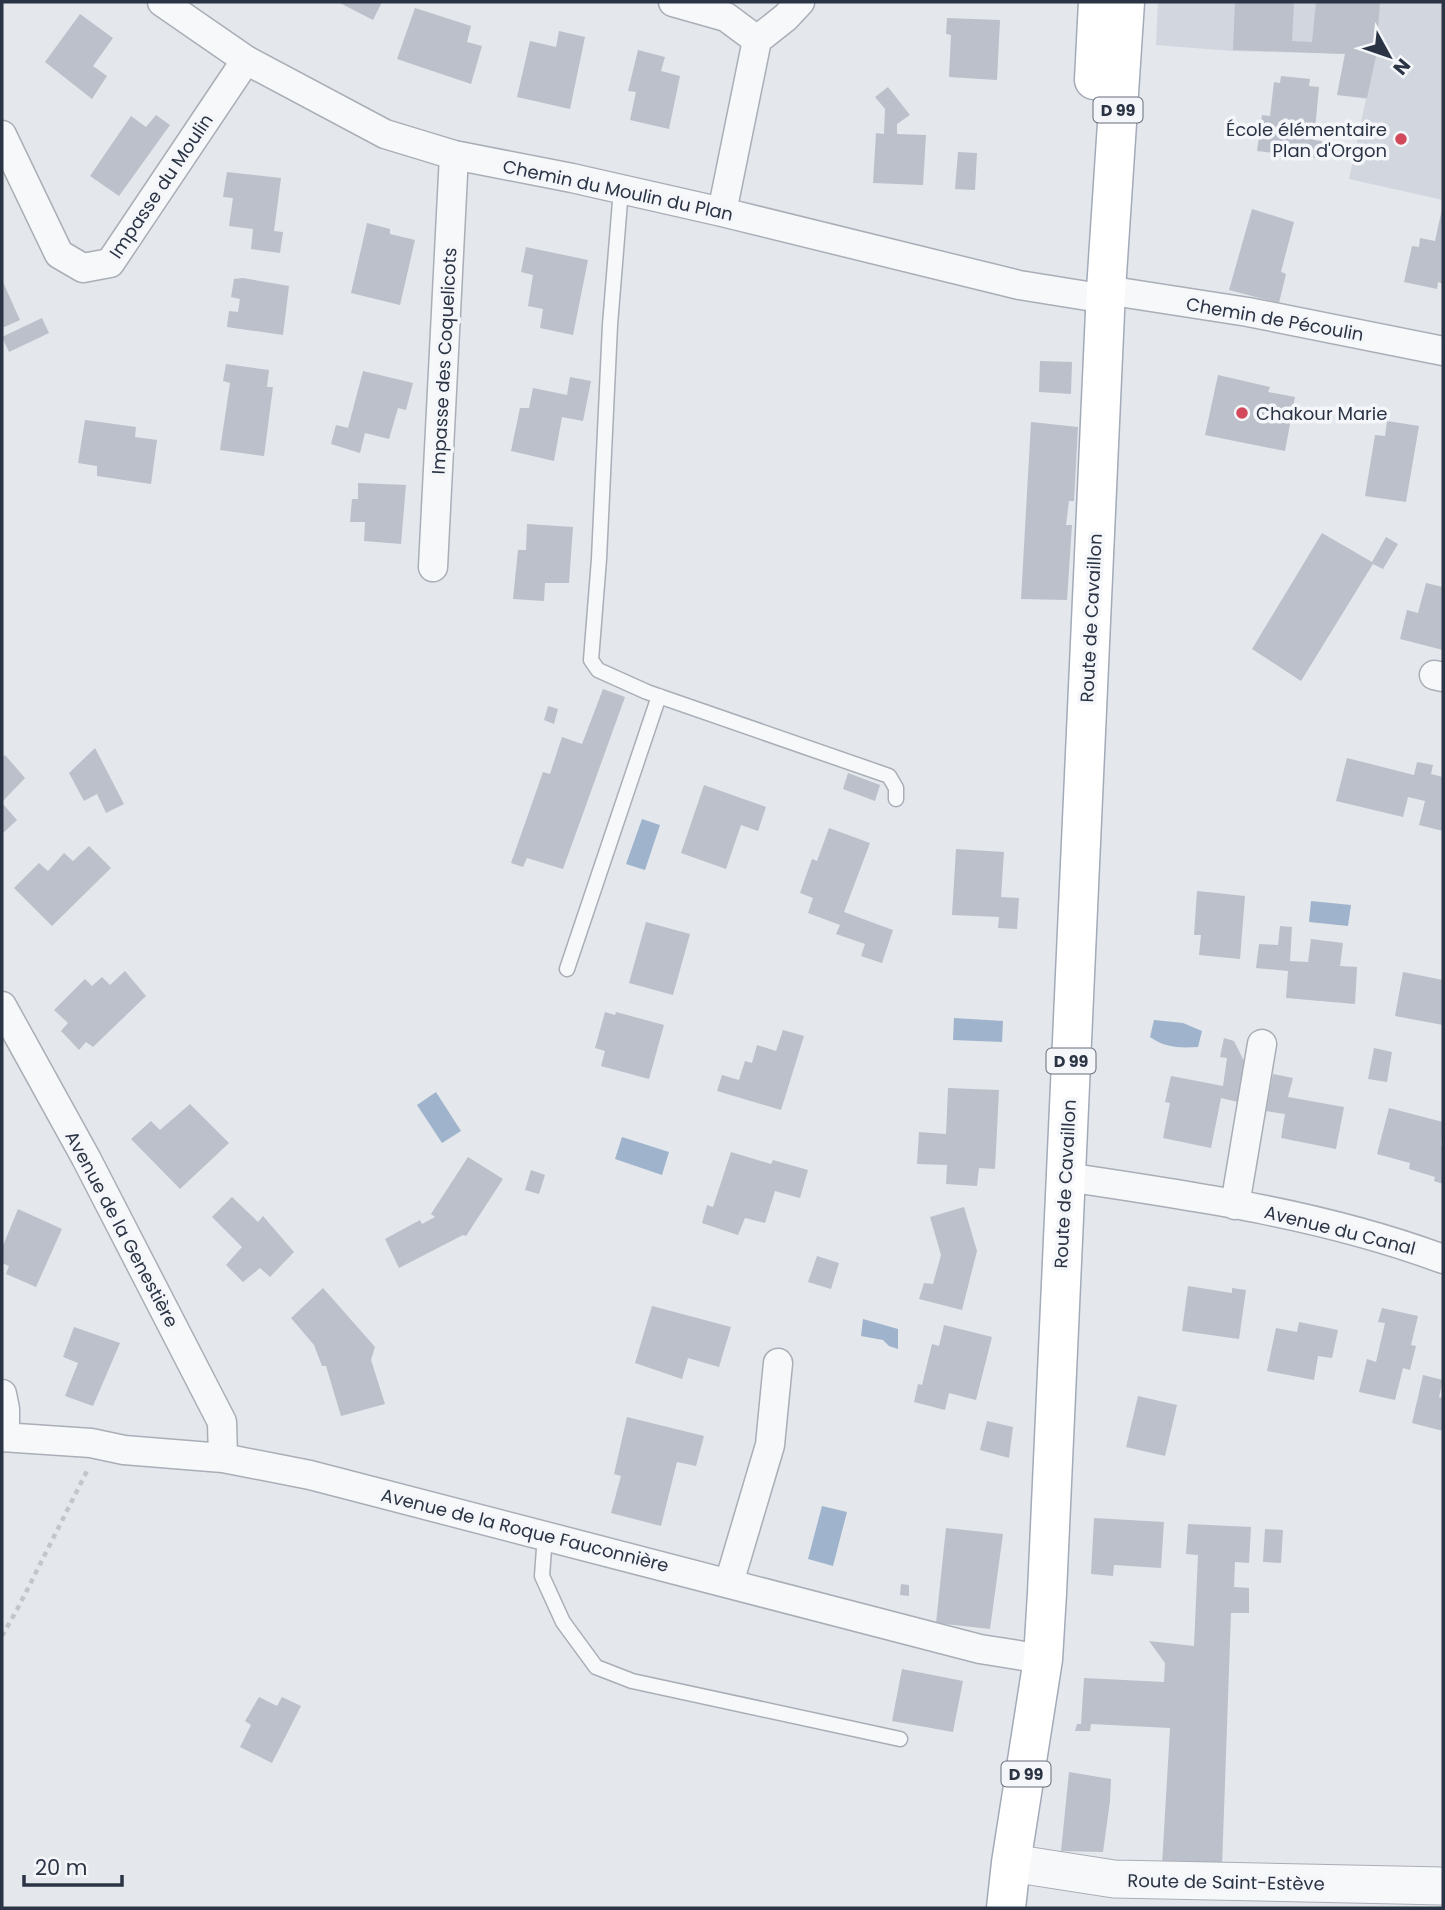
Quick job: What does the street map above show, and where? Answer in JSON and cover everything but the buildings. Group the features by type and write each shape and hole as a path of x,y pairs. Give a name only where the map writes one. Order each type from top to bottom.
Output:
{"main road":[{"name":"Route de Cavaillon","path":"1098,2 1087,206 1106,294"},
{"name":"Route de Cavaillon","path":"1006,1908 1043,1659 1106,294 1125,2"}],"street":[{"name":"Chemin du Moulin du Plan","path":"162,2 246,60 385,134 454,155 722,212 1019,285 1106,294"},
{"path":"722,212 757,40 800,2"},
{"path":"685,4 726,17 757,40"},
{"name":"Impasse du Moulin","path":"2,135 59,254 83,268 110,263 246,60"},
{"name":"Impasse des Coquelicots","path":"433,567 454,155"},
{"name":"Chemin de Pécoulin","path":"1106,294 1248,312 1443,351"},
{"name":"Avenue de la Genestière","path":"2,1006 86,1158 222,1422 223,1458"},
{"path":"1235,1205 1262,1044"},
{"name":"Avenue du Canal","path":"1066,1177 1300,1216 1399,1242 1443,1259"},
{"path":"729,1583 770,1446 778,1363"},
{"path":"2,1394 5,1409 3,1437"},
{"name":"Avenue de la Roque Fauconnière","path":"3,1437 91,1443 124,1450 223,1458 323,1478 980,1649 1043,1659"},
{"name":"Route de Saint-Estève","path":"1011,1863 1114,1879 1443,1886"}],"lane":[{"path":"621,189 610,325 599,559 591,660 598,670 659,696 889,776 896,788 896,799"},
{"path":"567,969 659,696"},
{"path":"545,1535 542,1576 563,1622 596,1667 632,1681 900,1739"}],"path":[{"path":"2,1636 86,1474 91,1443"}],"shaded area":[{"name":"École élémentaire Plan d'Orgon","path":"1158,2 1443,2 1443,200 1349,179 1366,99 1337,95 1345,54 1232,51 1156,45"}],"water":[{"path":"642,819 660,825 645,870 626,864"},
{"path":"1311,901 1351,905 1348,926 1309,922"},
{"path":"954,1018 1003,1021 1002,1042 953,1040"},
{"path":"1154,1020 1183,1023 1202,1031 1198,1047 1173,1046 1156,1041 1150,1037"},
{"path":"436,1092 461,1131 442,1143 417,1105"},
{"path":"622,1137 669,1152 662,1175 615,1159"},
{"path":"863,1319 898,1329 898,1349 883,1340 861,1336"},
{"path":"822,1506 847,1512 833,1566 808,1559"}],"place":[{"name":"École élémentaire Plan d'Orgon","path":"1401,139"},
{"name":"Chakour Marie","path":"1242,413"}]}
